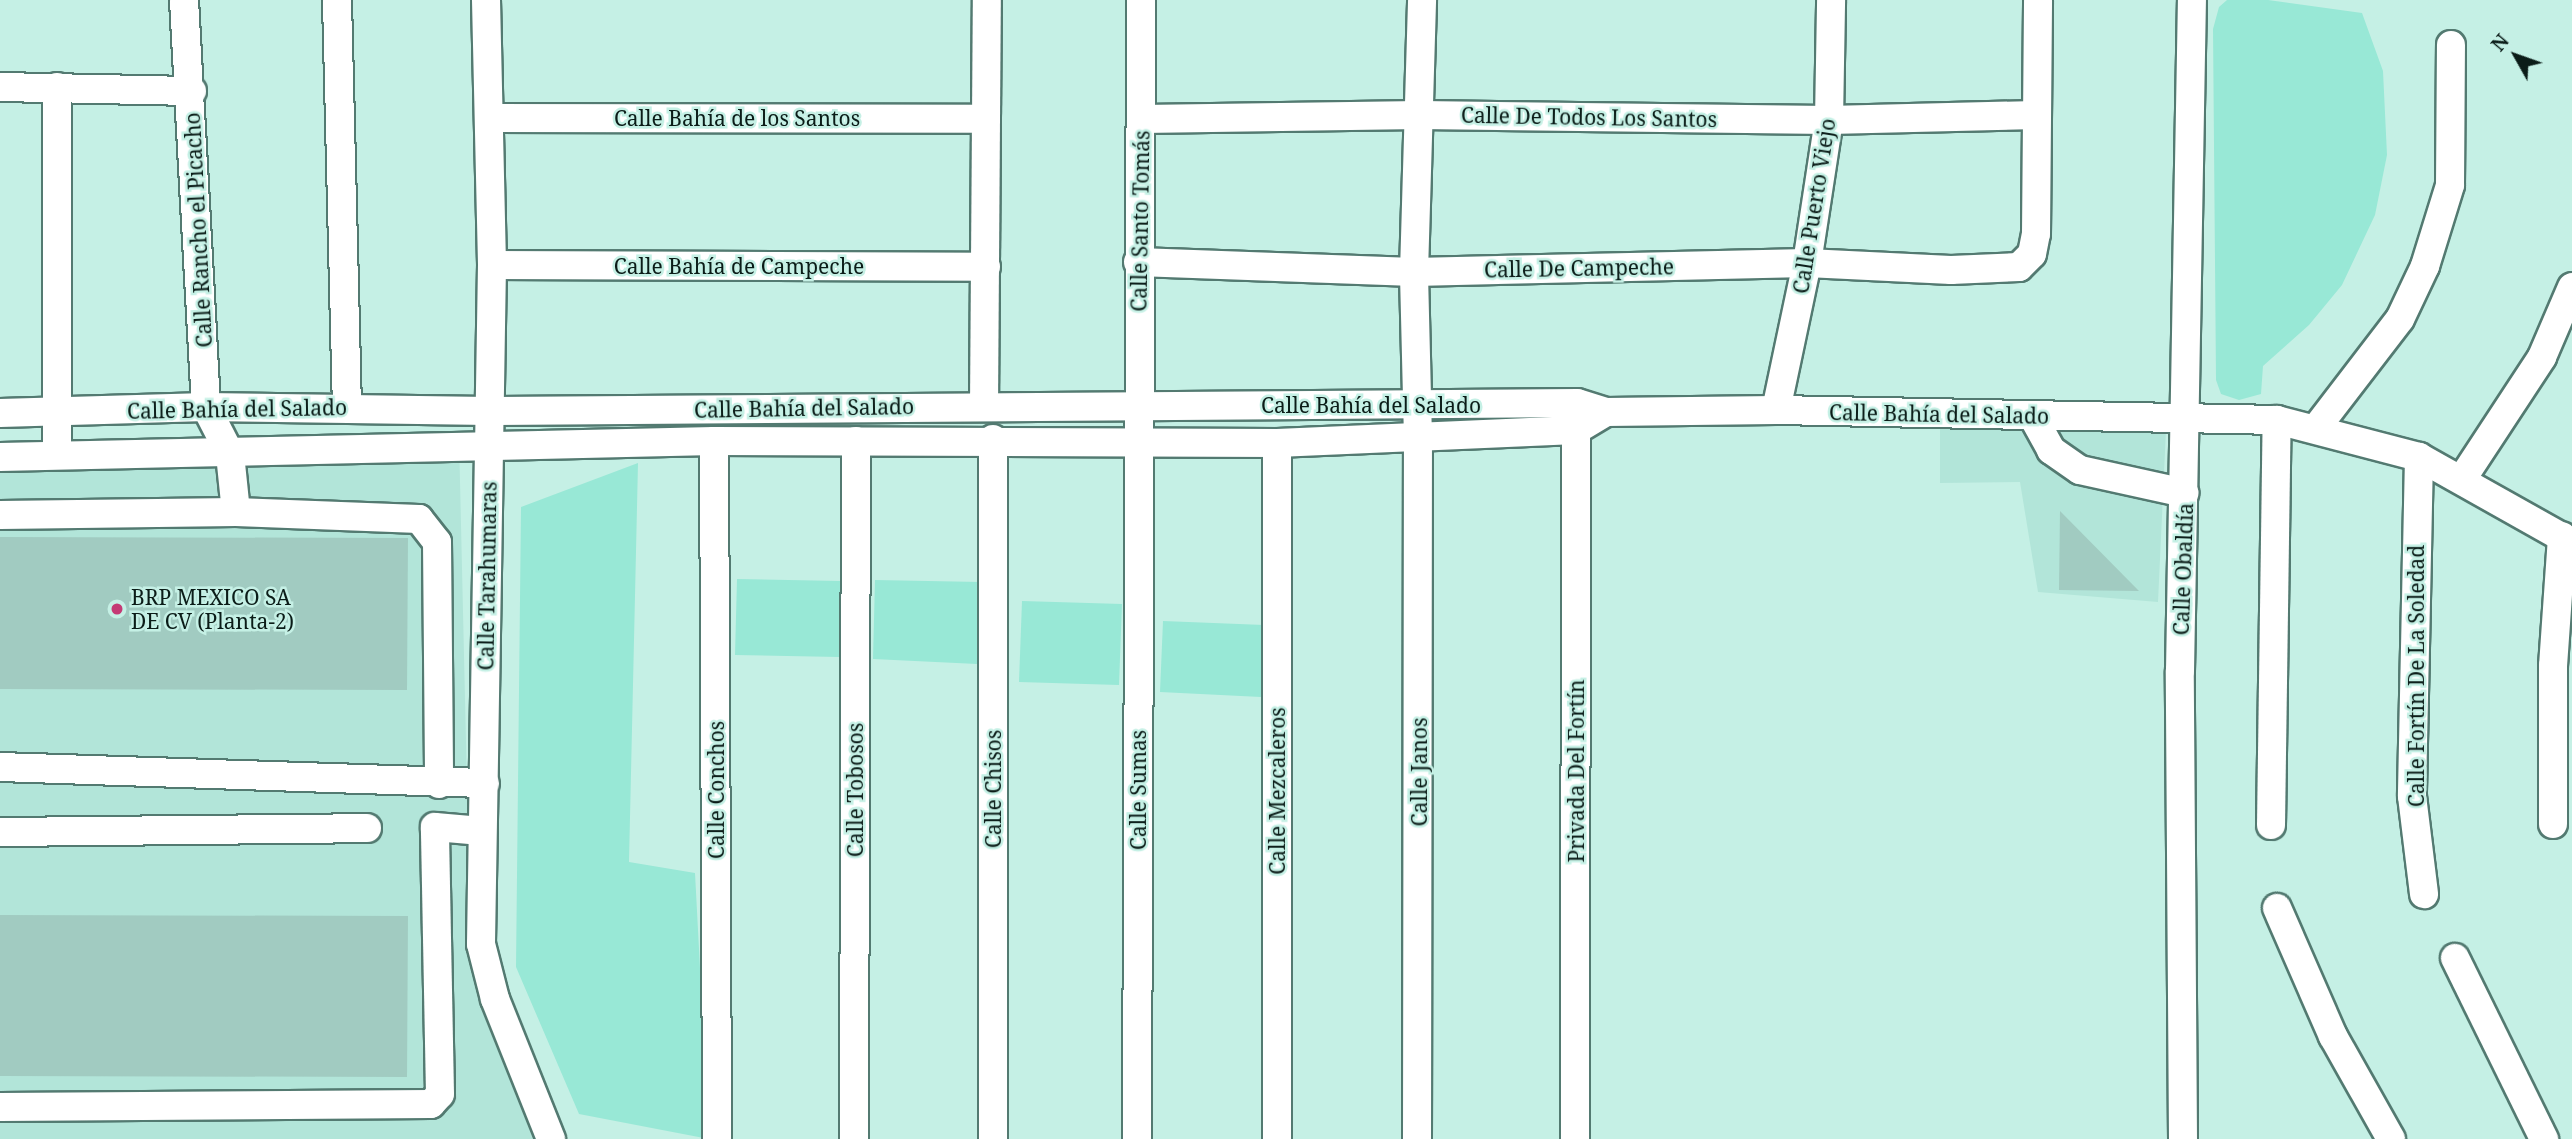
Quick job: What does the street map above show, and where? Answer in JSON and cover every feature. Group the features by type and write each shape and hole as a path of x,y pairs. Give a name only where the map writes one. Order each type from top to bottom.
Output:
{"street":[{"name":"Calle Rancho el Picacho","path":"184,0 192,91 206,407 230,454"},
{"path":"337,0 347,407"},
{"name":"Calle Tarahumaras","path":"486,0 491,118 492,265 485,783 482,831 484,953 495,999 551,1139"},
{"path":"984,406 984,119 987,0"},
{"name":"Calle Santo Tomás","path":"1138,442 1141,0"},
{"name":"Calle Janos","path":"1417,1139 1418,438 1414,406 1414,272 1422,0"},
{"name":"Calle Puerto Viejo","path":"1776,410 1807,263 1829,120 1830,0"},
{"path":"2036,115 2038,0"},
{"name":"Calle Obaldía","path":"2183,1139 2180,671 2187,419 2192,0"},
{"path":"2317,427 2400,319 2430,254 2450,185 2451,45"},
{"path":"0,87 192,91"},
{"path":"57,87 57,455"},
{"name":"Calle De Todos Los Santos","path":"1142,119 1420,115 1829,120 2036,115"},
{"name":"Calle De Campeche","path":"1138,262 1414,272 1807,263 1951,270 2019,267 2035,246 2036,115"},
{"name":"Calle Bahía de los Santos","path":"491,118 984,119"},
{"name":"Calle Bahía de Campeche","path":"492,265 986,267"},
{"path":"2462,479 2542,356 2572,287"},
{"name":"Calle Bahía del Salado","path":"0,413 206,407 489,411 1139,404 1414,406 1576,417"},
{"name":"Calle Bahía del Salado","path":"0,457 230,454 715,441 993,439 1277,443 1418,438 1606,412 1776,410 2187,419"},
{"name":"Privada Del Fortín","path":"1575,1139 1576,417"},
{"path":"2033,417 2050,450 2080,470 2185,493"},
{"path":"2187,419 2277,420 2317,427 2418,457 2462,479 2567,540 2553,679 2553,824"},
{"path":"2271,825 2277,420"},
{"name":"Calle Chisos","path":"993,439 993,1139"},
{"name":"Calle Conchos","path":"715,441 718,1139"},
{"name":"Calle Tobosos","path":"854,1139 856,441"},
{"name":"Calle Sumas","path":"1137,1139 1138,442"},
{"name":"Calle Mezcaleros","path":"1277,443 1278,1139"},
{"path":"230,454 236,512"},
{"name":"Calle Fortín De La Soledad","path":"2418,457 2412,796 2424,894"},
{"path":"0,515 236,512 419,519 429,527 437,542 440,579 439,784"},
{"path":"0,766 439,784 485,783"},
{"path":"0,1107 431,1104 440,1094 435,827 482,831"},
{"path":"0,832 367,828"},
{"path":"2277,908 2333,1036 2391,1139"},
{"path":"2455,958 2544,1139"}],"shaded area":[{"path":"2227,0 2268,0 2362,13 2383,71 2387,155 2375,215 2342,285 2309,325 2263,366 2261,394 2239,400 2221,394 2216,380 2213,29 2219,7"},
{"path":"1940,426 2166,430 2158,602 2038,592 2020,482 1940,483"},
{"path":"459,437 471,961 547,1139 0,1139 0,443"},
{"path":"638,463 629,862 695,873 709,1139 579,1114 516,967 521,507"},
{"path":"737,579 841,581 839,657 735,655"},
{"path":"875,580 981,582 977,664 873,659"},
{"path":"1022,601 1122,604 1119,685 1019,682"},
{"path":"1163,621 1264,625 1261,697 1160,692"}],"building":[{"path":"2060,511 2139,591 2059,590"},
{"path":"0,537 408,538 407,690 0,689"},
{"path":"0,915 408,916 407,1077 0,1076"}],"place":[{"name":"BRP MEXICO SA DE CV (Planta-2)","path":"117,609"}]}
